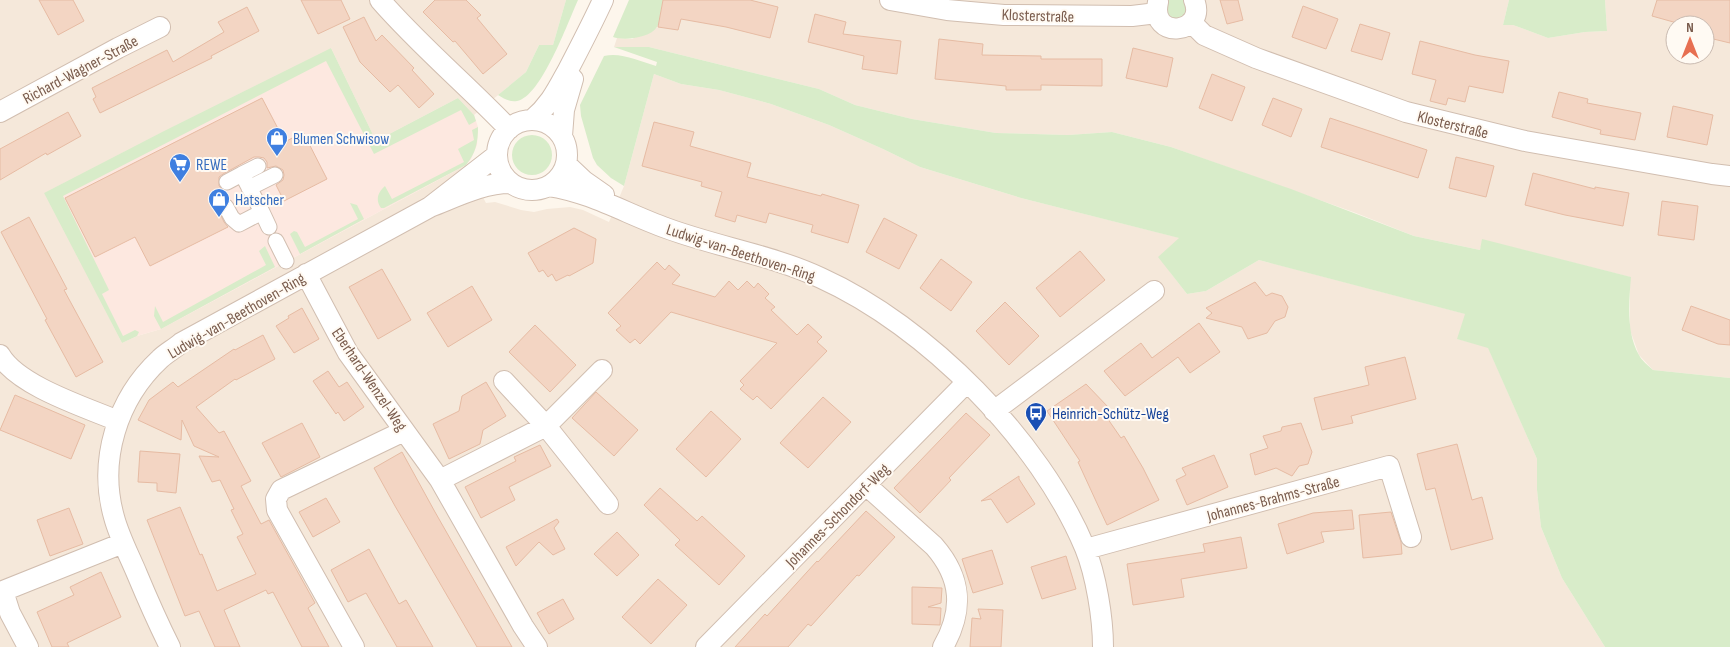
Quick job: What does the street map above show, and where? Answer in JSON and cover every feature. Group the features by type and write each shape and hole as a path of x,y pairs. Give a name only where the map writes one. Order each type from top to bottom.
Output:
{"street":[{"path":"380,0 432,55 472,90 509,129 522,122 538,120 552,126 562,136"},
{"path":"532,120 555,94 585,39 603,0"},
{"name":"Klosterstraße","path":"890,0 947,10 1004,15 1132,16 1158,7 1159,20 1170,28 1184,28 1191,22 1204,35 1256,58 1406,112 1525,141 1730,176"},
{"path":"1191,22 1196,10 1194,0"},
{"name":"Richard-Wagner-Straße","path":"0,112 160,27"},
{"path":"549,186 562,174 566,164 567,151 562,136 564,110 585,39"},
{"name":"Ludwig-van-Beethoven-Ring","path":"430,207 497,155 502,138 509,129"},
{"path":"497,155 500,168 510,182"},
{"name":"Ludwig-van-Beethoven-Ring","path":"566,164 584,181 628,212"},
{"path":"227,182 258,166"},
{"path":"242,174 269,226"},
{"path":"249,188 275,175"},
{"name":"Ludwig-van-Beethoven-Ring","path":"170,647 123,543 114,516 109,485 108,466 112,441 118,421 128,400 142,379 160,359 181,343 430,207 482,187 510,182 522,189 543,189 549,186 577,192 665,228 786,264 821,277 874,307 922,342 967,382 994,411 1026,446 1047,477 1071,518 1086,549 1096,587 1103,631 1103,647"},
{"path":"226,207 232,218 239,224 262,212"},
{"path":"276,241 286,261"},
{"name":"Eberhard-Wenzel-Weg","path":"306,274 348,353 440,480 523,626 537,647"},
{"path":"994,411 1154,290"},
{"path":"0,355 7,376 118,421"},
{"path":"440,480 546,426 602,370"},
{"path":"504,381 546,426 608,504"},
{"name":"Johannes-Schondorf-Weg","path":"706,647 967,382"},
{"path":"354,647 277,510 276,499 281,490 404,431"},
{"name":"Johannes-Brahms-Straße","path":"1086,549 1389,466 1411,537"},
{"path":"866,485 934,546 951,571 957,588 958,607 953,628 943,647"},
{"path":"28,647 10,613 3,591 123,543"}],"shaded area":[{"path":"0,0 566,0 553,45 539,45 526,72 474,115 458,98 376,141 331,48 98,295 122,343 137,336 161,329 466,165 486,203 495,202 534,212 570,207 583,210 609,222 624,186 654,74 681,84 719,90 771,104 829,125 920,167 1021,198 1180,238 1170,272 1187,294 1206,291 1259,260 1466,314 1458,339 1488,347 1537,459 1537,490 1541,527 1562,578 1605,647 0,647"},
{"path":"663,0 1509,0 1503,25 1513,25 1548,38 1585,32 1607,31 1605,0 1730,0 1730,378 1653,370 1639,355 1630,330 1630,277 1483,240 1480,250 1414,236 1356,213 1171,147 1112,132 1068,135 996,133 912,119 855,105 819,89 649,47 614,47 617,38 632,39 658,27"},
{"path":"331,48 376,141 458,98 474,115 478,127 477,145 471,159 466,165 161,329 137,336 122,343 44,193"}],"green space":[{"path":"566,0 578,0 561,41 535,87 526,96 517,101 507,100 498,95 526,72 539,45 553,45"},
{"path":"629,0 663,0 657,27 654,31 643,36 630,38 613,37"},
{"path":"1167,0 1184,0 1188,5 1186,17 1170,20 1164,7"},
{"path":"1509,0 1605,0 1607,31 1585,32 1548,38 1513,25 1503,25"},
{"path":"614,47 649,47 819,89 855,105 912,119 996,133 1068,135 1112,132 1171,147 1291,189 1414,236 1480,250 1482,239 1631,277 1630,327 1635,346 1643,361 1653,370 1730,378 1730,647 1605,647 1562,578 1541,527 1537,490 1537,459 1488,348 1457,339 1465,314 1259,260 1206,291 1187,294 1158,257 1179,238 1021,198 920,167 829,125 771,104 719,90 681,84 654,74 624,186 611,178 597,165 593,158 581,116 580,105 604,56 623,56 656,66 657,62"},
{"path":"331,48 376,141 458,98 474,115 476,121 469,125 461,110 374,154 326,61 63,196 109,290 102,294 123,336 135,330 139,332 137,336 122,343 44,193"},
{"path":"478,127 476,147 466,165 381,208 378,196 385,186 392,199 464,162 458,149 474,140 472,130"},
{"path":"536,135 543,138 549,144 552,155 551,163 543,172 536,175 528,175 521,172 513,163 512,151 515,144 524,136"},
{"path":"350,203 357,205 364,219 300,254 290,234 294,231 297,232 305,247 358,219"},
{"path":"265,246 275,267 161,329 154,316 155,306 163,322 266,265 259,251"}],"building":[{"path":"39,0 73,0 84,21 58,35"},
{"path":"301,0 341,0 350,19 318,34"},
{"path":"435,0 466,0 481,15 477,18 507,54 483,74 455,41 453,42 423,12"},
{"path":"663,0 750,0 778,7 770,38 726,27 681,19 678,30 658,27"},
{"path":"1220,0 1238,0 1243,20 1227,24"},
{"path":"1657,0 1730,0 1730,43 1715,39 1715,15 1665,15 1665,20 1652,16"},
{"path":"1303,6 1338,19 1326,49 1292,37"},
{"path":"247,7 259,31 211,56 212,58 100,113 93,99 96,97 92,88 167,50 173,62 224,32 218,22"},
{"path":"815,14 846,22 843,34 901,41 897,74 862,69 864,56 808,42"},
{"path":"364,17 376,41 382,35 414,68 412,70 434,94 419,108 398,85 390,92 360,62 343,27"},
{"path":"1360,24 1390,33 1382,60 1351,51"},
{"path":"939,39 983,44 982,55 1041,56 1041,59 1102,59 1102,86 1041,85 1041,90 1006,90 1006,86 935,79"},
{"path":"1420,41 1475,55 1509,61 1503,93 1469,86 1465,102 1448,98 1446,105 1430,101 1436,80 1412,74"},
{"path":"1133,48 1173,58 1167,87 1126,78"},
{"path":"1212,74 1245,87 1232,121 1199,108"},
{"path":"1559,92 1588,99 1587,103 1641,113 1635,140 1600,134 1601,130 1552,117"},
{"path":"262,98 285,142 303,132 327,179 284,201 276,185 283,180 283,170 276,166 267,168 267,162 264,158 254,157 219,177 219,186 229,198 221,199 217,207 228,227 150,266 135,237 95,257 65,198"},
{"path":"1273,98 1302,109 1291,137 1262,125"},
{"path":"1673,106 1713,115 1707,145 1667,137"},
{"path":"68,112 81,136 47,155 46,153 0,180 0,149"},
{"path":"1330,118 1427,150 1418,178 1321,147"},
{"path":"654,122 694,132 690,146 751,163 747,177 821,196 822,194 859,205 848,243 811,232 813,225 769,213 766,223 737,215 735,222 715,216 722,192 701,186 702,182 642,166"},
{"path":"1456,157 1494,166 1486,197 1449,188"},
{"path":"1533,173 1595,189 1595,187 1629,193 1623,226 1525,205"},
{"path":"1662,201 1698,206 1694,240 1658,235"},
{"path":"29,217 67,289 64,290 103,362 76,377 1,232"},
{"path":"884,218 917,235 899,269 866,252"},
{"path":"574,228 596,239 593,263 556,281 552,274 548,277 543,270 539,272 528,253"},
{"path":"1080,251 1105,280 1060,317 1036,288"},
{"path":"941,259 972,282 951,311 920,288"},
{"path":"657,262 665,270 669,265 680,275 672,284 715,297 729,281 738,290 747,281 754,288 758,283 769,294 765,298 775,307 771,310 797,335 808,324 822,337 817,342 827,351 771,409 757,396 753,400 740,389 744,385 740,381 777,343 671,312 640,344 635,339 630,343 616,330 621,326 608,313"},
{"path":"382,269 411,320 378,339 349,287"},
{"path":"1255,282 1266,296 1272,293 1282,296 1288,307 1285,317 1275,321 1267,333 1248,339 1242,327 1206,318 1212,313 1206,308"},
{"path":"472,286 492,320 448,347 427,313"},
{"path":"1005,302 1039,336 1009,365 976,331"},
{"path":"1691,306 1730,320 1730,345 1718,344 1682,330"},
{"path":"302,308 319,339 294,353 276,326"},
{"path":"1199,323 1220,352 1190,373 1178,357 1125,396 1104,371 1141,343 1152,358"},
{"path":"535,325 576,365 550,392 509,352"},
{"path":"263,335 275,359 235,379 196,407 219,433 224,431 251,481 241,486 261,524 269,520 315,603 308,608 329,647 302,647 273,592 268,594 266,590 224,610 240,647 215,647 199,611 185,616 147,520 180,507 217,591 256,574 237,537 243,534 231,510 234,509 220,480 212,482 199,456 219,457 194,446 182,420 181,440 138,420 149,400 173,382 178,387 234,349"},
{"path":"1405,357 1416,399 1351,416 1353,423 1322,430 1314,398 1369,385 1365,367"},
{"path":"328,371 339,387 347,382 364,407 344,421 338,412 336,414 313,381"},
{"path":"486,382 506,416 483,430 480,444 449,459 433,424 459,411 462,396"},
{"path":"1086,384 1109,408 1103,412 1121,438 1124,436 1159,500 1107,525 1078,462 1080,461 1047,411"},
{"path":"596,392 638,430 614,456 572,418"},
{"path":"15,395 85,425 71,459 0,430"},
{"path":"823,397 851,422 808,468 780,443"},
{"path":"711,411 741,439 706,477 676,449"},
{"path":"966,413 990,435 949,478 951,480 920,513 894,488"},
{"path":"302,423 320,457 281,477 262,443"},
{"path":"1301,423 1312,452 1308,464 1299,466 1292,476 1276,468 1255,475 1250,454 1268,448 1263,436 1281,431 1282,427"},
{"path":"1457,444 1472,500 1482,497 1493,539 1451,550 1435,488 1426,490 1417,454"},
{"path":"540,445 551,466 509,487 515,500 481,518 465,487 516,461 514,457"},
{"path":"140,451 180,454 176,493 157,491 157,483 138,482"},
{"path":"402,452 512,647 477,647 395,506 374,468"},
{"path":"1214,455 1228,487 1187,505 1176,480 1186,475 1182,468"},
{"path":"1019,476 1035,504 1007,523 991,499 981,501"},
{"path":"660,488 697,521 702,516 745,556 719,585 675,545 680,540 644,505"},
{"path":"326,498 340,522 313,537 299,512"},
{"path":"69,508 83,544 50,556 37,520"},
{"path":"1352,510 1354,529 1321,532 1324,542 1287,554 1278,524 1313,513"},
{"path":"866,511 895,537 859,576 857,575 811,626 808,624 788,647 735,647 765,614 767,616"},
{"path":"1391,512 1401,542 1402,554 1363,558 1359,515"},
{"path":"557,519 559,522 554,528 565,549 553,555 539,542 516,566 506,547"},
{"path":"617,532 639,555 617,576 594,554"},
{"path":"1241,537 1247,568 1181,579 1184,597 1133,605 1127,564 1205,552 1203,544"},
{"path":"369,549 399,604 406,600 433,647 397,647 366,593 348,602 331,570"},
{"path":"992,550 1003,584 973,593 962,559"},
{"path":"1066,556 1076,589 1042,599 1031,567"},
{"path":"101,572 121,617 67,643 69,647 52,647 37,612 74,595 70,587"},
{"path":"658,579 687,605 651,644 622,617"},
{"path":"912,587 942,588 941,603 928,607 941,608 940,625 912,624"},
{"path":"563,599 574,619 549,634 537,613"},
{"path":"978,609 1003,610 1001,647 970,647 972,618 981,619"}],"place":[{"name":"Blumen Schwisow","path":"277,157"},
{"name":"REWE","path":"180,183"},
{"name":"Hatscher","path":"219,218"},
{"name":"Heinrich-Schütz-Weg","path":"1036,432"}]}
